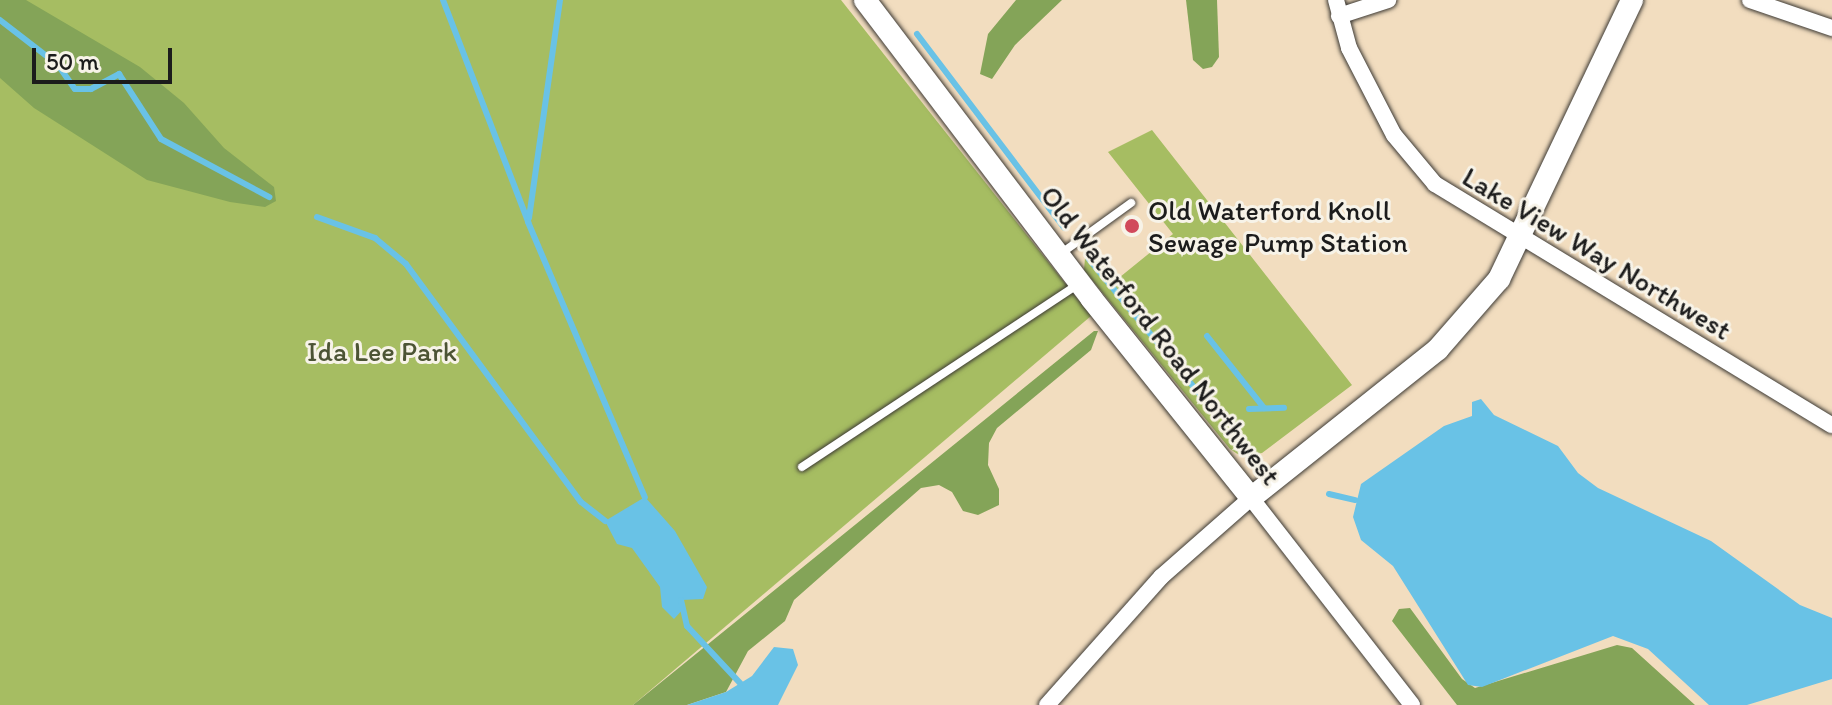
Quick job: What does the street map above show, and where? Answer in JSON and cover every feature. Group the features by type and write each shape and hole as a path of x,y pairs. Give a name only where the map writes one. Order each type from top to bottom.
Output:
{"street":[{"name":"Old Waterford Road Northwest","path":"865,0 1058,256 1412,705"},
{"path":"1337,8 1388,0"},
{"path":"1047,705 1161,577 1251,498 1438,349 1499,279 1521,240 1632,0"},
{"path":"1750,0 1832,28"},
{"name":"Lake View Way Northwest","path":"1337,8 1349,48 1412,160 1458,202 1832,425"}],"lane":[{"path":"1058,256 1131,203"},
{"path":"802,467 1079,283"}],"green space":[{"name":"Ida Lee Park","path":"0,0 841,0 1091,316 633,705 0,705"},
{"path":"0,0 26,0 140,67 184,103 224,148 274,187 276,201 265,207 230,202 147,180 34,108 0,78"},
{"path":"1016,0 1062,0 1015,45 992,79 980,74 988,34"},
{"path":"1186,0 1217,0 1219,57 1212,67 1203,69 1193,60"},
{"path":"1152,130 1352,385 1262,453 1242,457 1230,449 1084,270 1086,246 1120,277 1173,234 1108,152"},
{"path":"1094,331 1098,331 1091,350 997,428 989,443 988,465 999,489 999,505 978,515 963,511 952,492 939,485 921,488 794,600 785,621 748,651 726,692 687,705 633,705"},
{"path":"1410,608 1462,679 1475,688 1617,645 1632,648 1695,705 1457,705 1392,621 1399,609"}],"water":[{"path":"1481,399 1494,415 1558,446 1578,473 1598,488 1711,541 1800,605 1832,618 1832,679 1747,705 1709,705 1648,649 1613,636 1482,687 1468,685 1393,566 1361,540 1353,517 1361,484 1444,426 1472,416 1472,402"},
{"path":"645,497 675,531 707,587 703,599 682,600 684,608 674,619 662,607 660,587 632,548 617,544 605,521"},
{"path":"774,647 793,649 798,665 778,705 687,705 726,692 752,676"}],"waterway":[{"path":"443,0 528,222 645,497"},
{"path":"529,218 560,0"},
{"path":"0,20 58,65 75,89 91,89 119,74 161,139 269,197"},
{"path":"917,34 1064,228"},
{"path":"317,217 375,238 406,264 581,502 605,521"},
{"path":"1089,259 1206,402"},
{"path":"1207,336 1264,408"},
{"path":"1249,409 1284,408"},
{"path":"1329,494 1355,500"},
{"path":"681,600 687,626 740,683"}],"place":[{"name":"Old Waterford Knoll Sewage Pump Station","path":"1132,226"}]}
